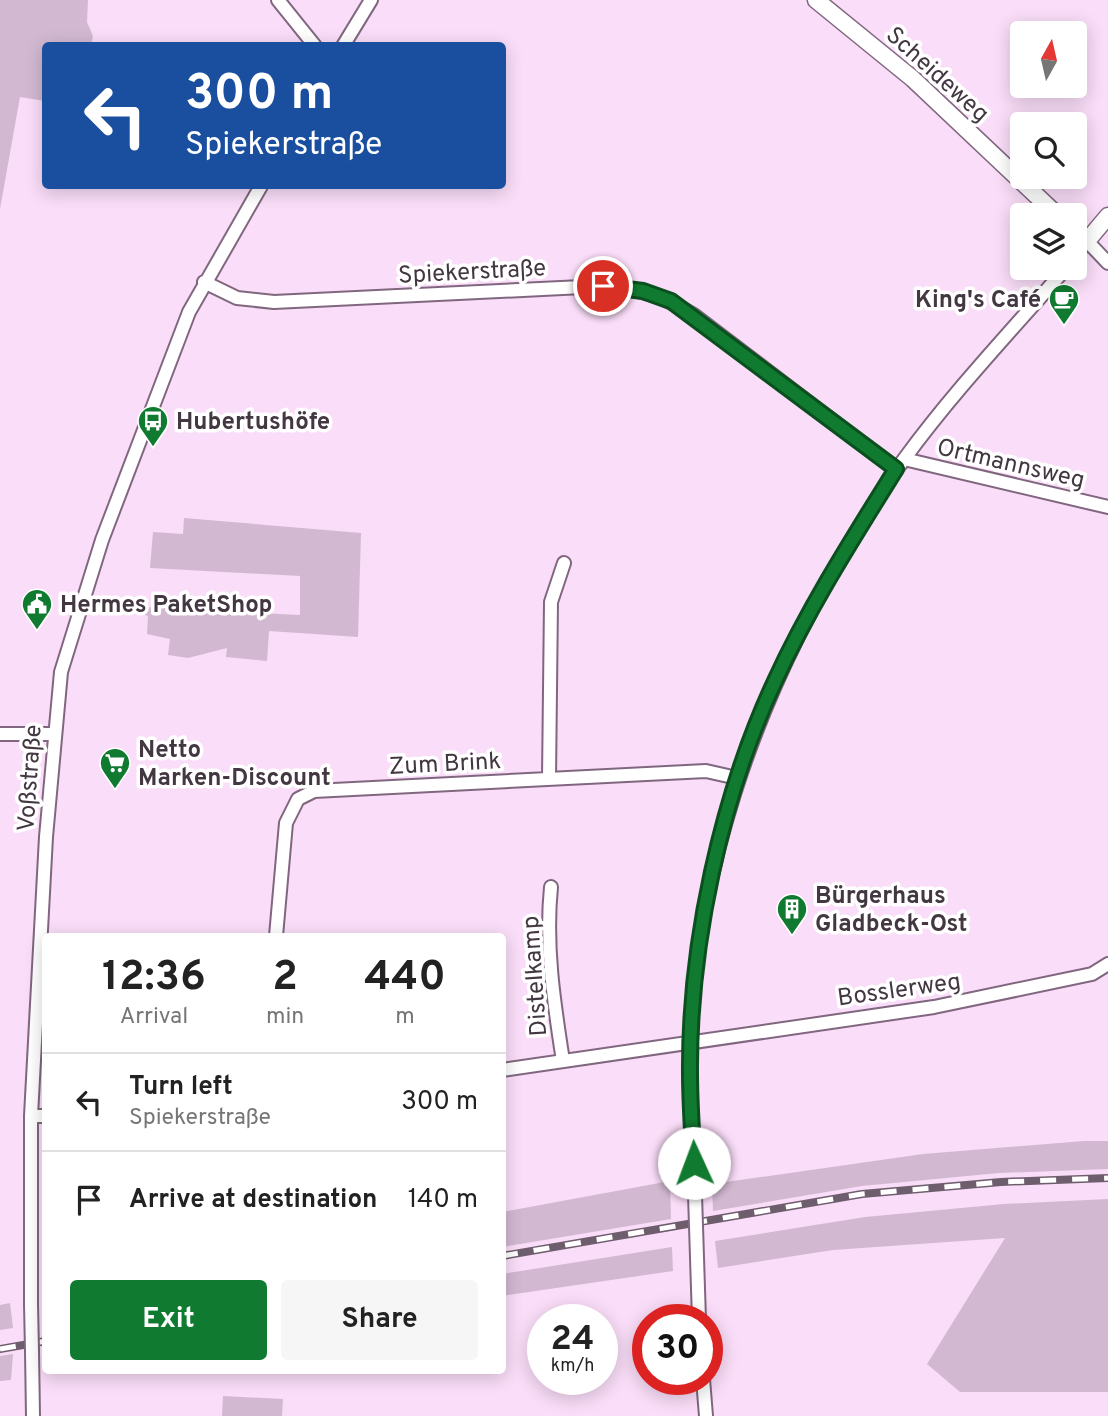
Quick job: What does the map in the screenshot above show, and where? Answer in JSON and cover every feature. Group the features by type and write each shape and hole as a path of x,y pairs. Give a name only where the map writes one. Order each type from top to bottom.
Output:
{"street":[{"path":"278,0 312,42"},
{"path":"345,42 371,0"},
{"name":"Scheideweg","path":"816,0 913,79 1044,203"},
{"name":"Voßstraße","path":"33,1416 31,1116 53,734 61,672 79,605 189,312 259,189"},
{"path":"1087,232 1108,216"},
{"path":"1087,242 1108,263"},
{"path":"698,1304 691,1041 704,918 737,778 775,682 806,619 900,464 1056,280"},
{"name":"Spiekerstraße","path":"204,282 237,298 274,302 603,286 643,291 671,301 694,316 900,464"},
{"name":"Ortmannsweg","path":"900,464 1108,507"},
{"path":"549,778 551,602 564,563"},
{"path":"0,734 53,734"},
{"name":"Zum Brink","path":"276,933 283,835 293,805 305,794 314,791 706,771 737,778"},
{"name":"Distelkamp","path":"551,887 547,926 563,1062"},
{"name":"Bosslerweg","path":"506,1069 934,1007 1068,980 1107,968"},
{"path":"31,1116 42,1116"},
{"path":"704,1395 706,1416"}],"shaded area":[{"path":"0,0 88,0 87,22 93,36 92,42 42,42 42,101 20,97 0,209"},
{"path":"184,518 361,533 358,637 269,631 267,661 226,657 227,648 188,658 168,655 170,639 147,634 148,616 145,615 145,607 300,615 300,576 150,568 153,532 183,534"},
{"path":"1108,1141 1108,1169 999,1173 862,1186 713,1211 712,1184 923,1154"},
{"path":"670,1181 671,1219 506,1246 506,1211"},
{"path":"1108,1199 1108,1392 960,1392 927,1364 1005,1238 833,1250 718,1268 715,1241 865,1217 1004,1204"},
{"path":"672,1247 673,1271 506,1295 506,1273"},
{"path":"10,1303 13,1328 0,1330 0,1305"},
{"path":"13,1354 11,1380 0,1381 0,1356"},
{"path":"223,1396 283,1399 282,1416 222,1416"}],"railway":[{"path":"506,1255 862,1194 1001,1182 1108,1178"},
{"path":"0,1349 42,1342"}],"place":[{"name":"King's Café","path":"1064,326"},
{"name":"Hubertushöfe","path":"153,448"},
{"name":"Hermes PaketShop","path":"37,631"},
{"name":"Netto Marken-Discount","path":"115,790"},
{"name":"Bürgerhaus Gladbeck-Ost","path":"792,936"}],"route":[{"path":"603,286 643,291 671,301 758,363 896,469 806,619 775,682 737,778 704,918 694,998 690,1072 694,1163"}]}
